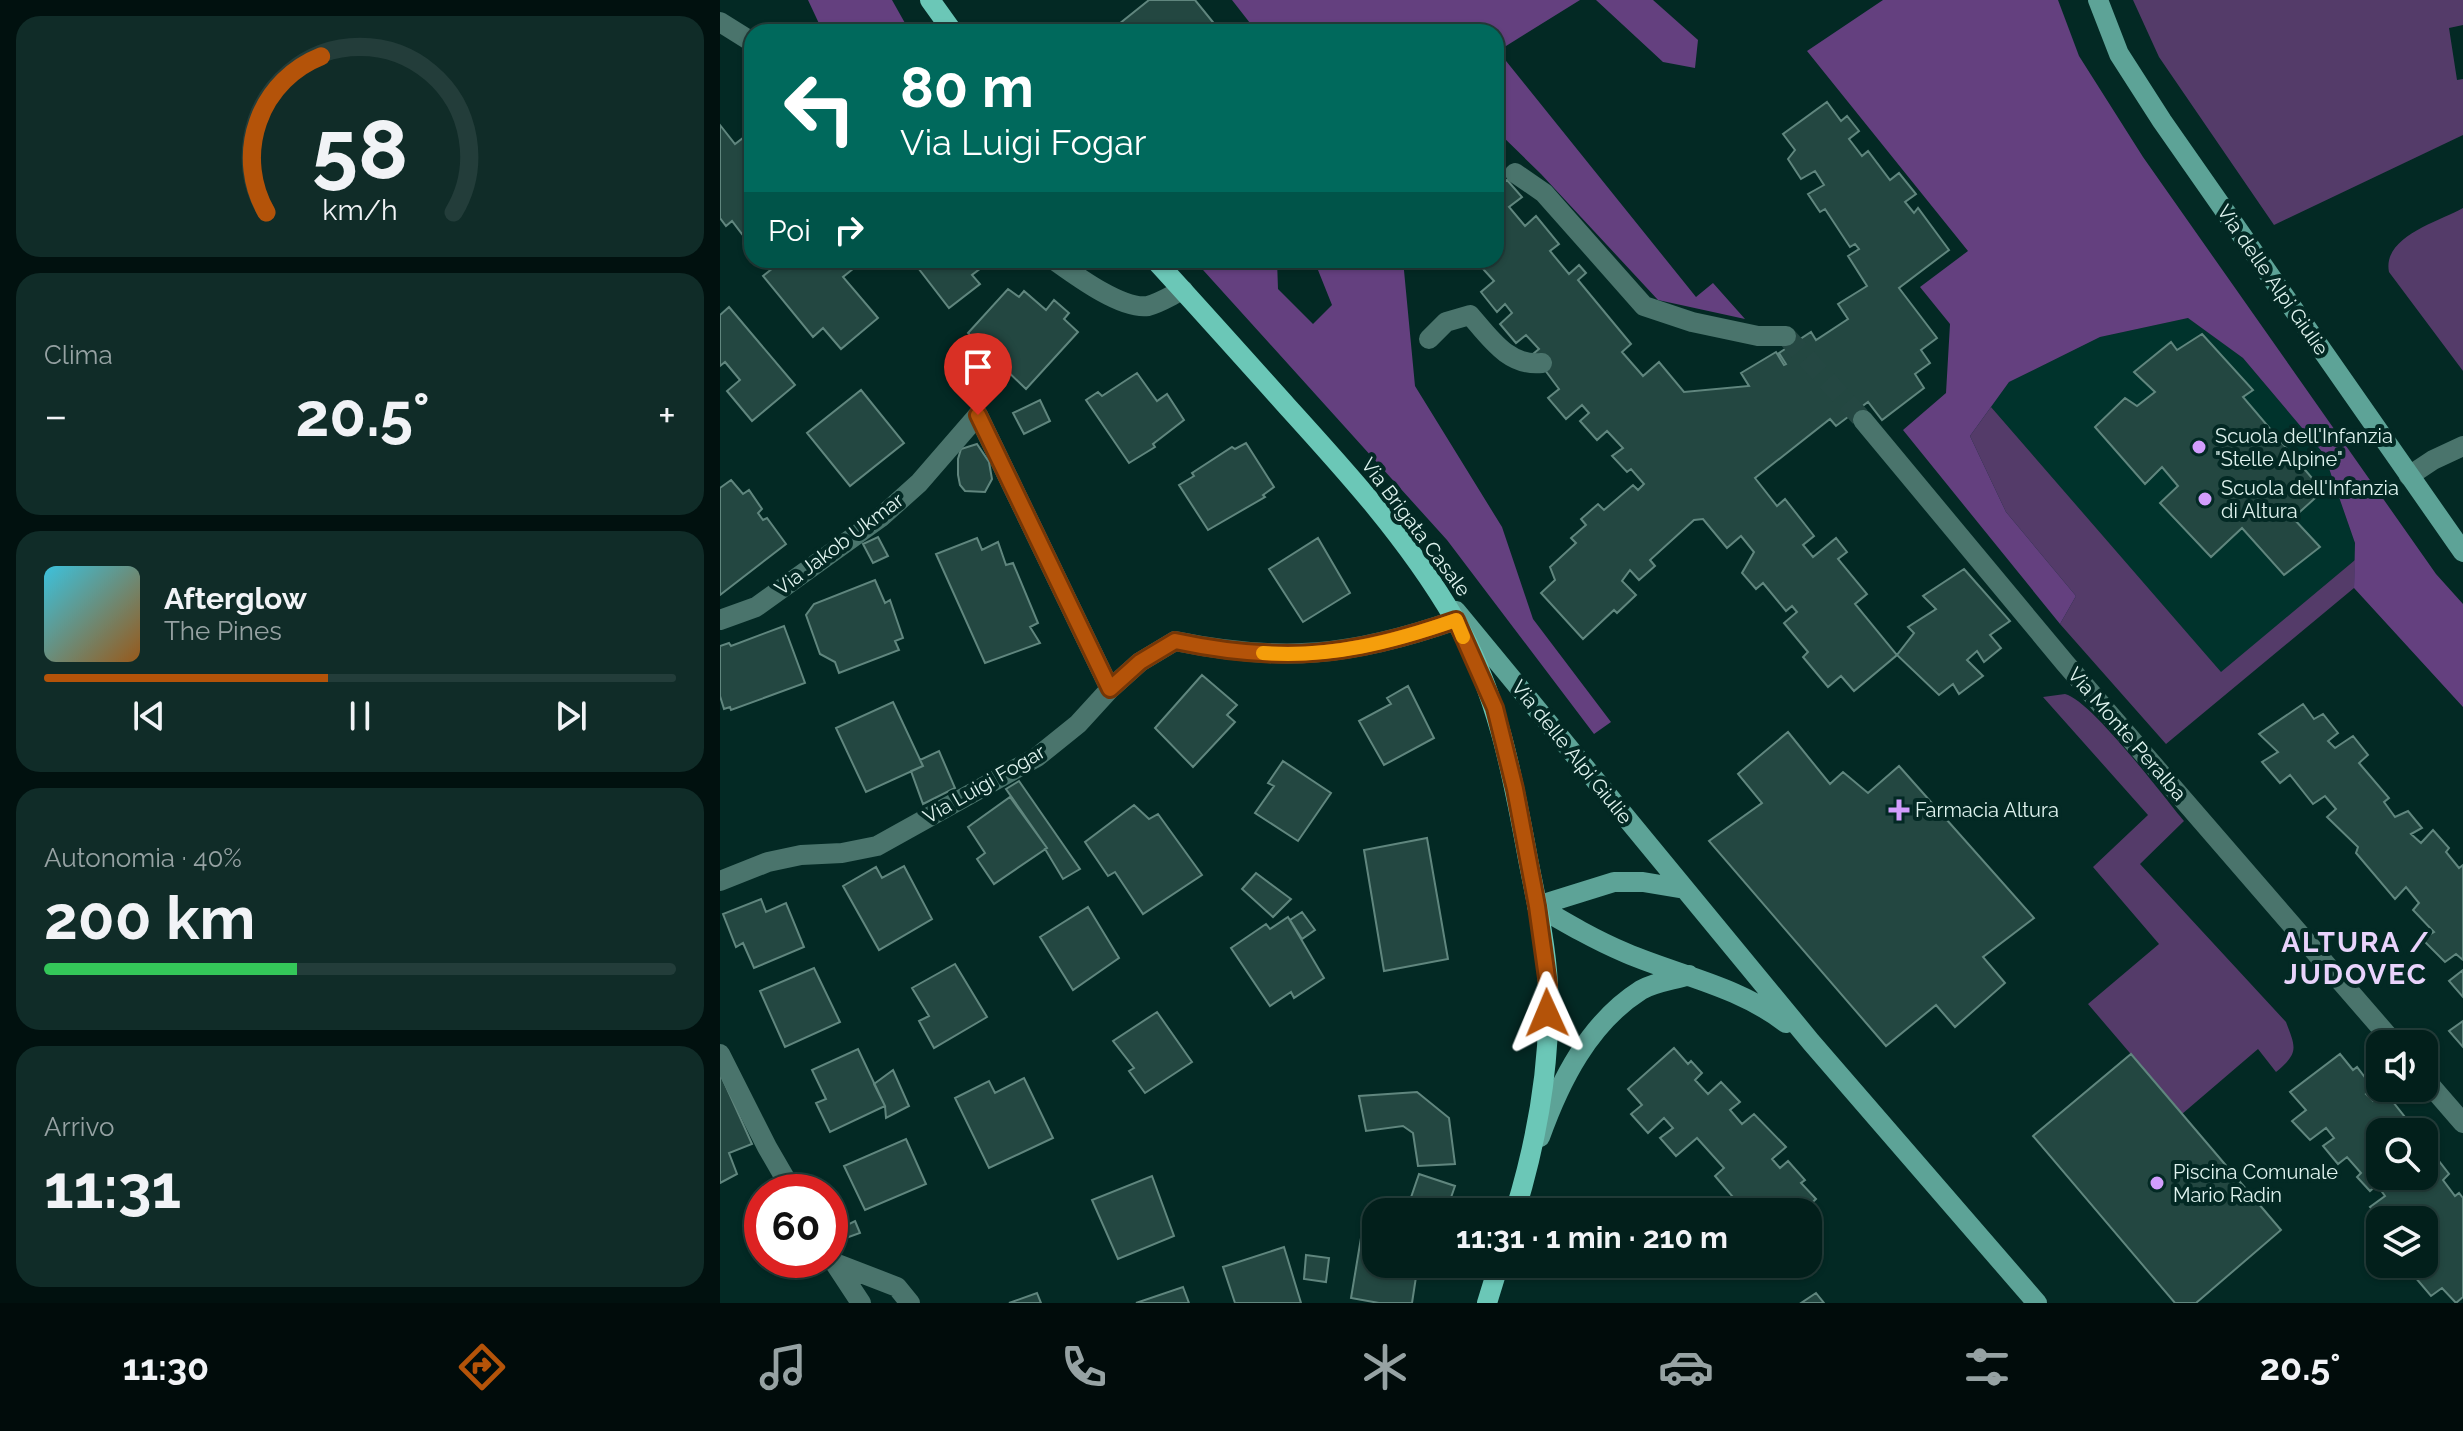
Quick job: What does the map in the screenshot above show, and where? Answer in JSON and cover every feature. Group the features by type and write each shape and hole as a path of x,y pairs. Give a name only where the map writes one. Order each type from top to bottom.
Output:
{"main road":[{"path":"930,0 947,24"},
{"name":"Via Brigata Casale","path":"1162,268 1366,496 1429,578 1456,620 1495,708 1515,789 1548,985 1545,1068 1519,1198"},
{"path":"1487,1303 1495,1278"}],"street":[{"name":"Via delle Alpi Giulie","path":"2098,0 2119,54 2162,121 2463,552"},
{"path":"720,22 744,37"},
{"path":"1515,173 1544,193 1644,306 1692,322 1758,336 1786,336"},
{"path":"1065,268 1128,304 1148,306 1183,290"},
{"path":"1429,339 1446,322 1470,315 1503,351 1525,365 1542,363"},
{"name":"Via Jakob Ukmar","path":"720,620 756,607 880,518 919,483 978,415 1110,689"},
{"name":"Via Monte Peralba","path":"1863,420 2065,663 2383,1030"},
{"path":"2409,476 2463,446"},
{"name":"Via delle Alpi Giulie","path":"1429,578 1811,1042 2037,1303"},
{"name":"Via Luigi Fogar","path":"720,881 768,862 877,846 1037,757 1078,724 1140,662 1175,641 1217,650 1325,654 1379,645 1456,620"},
{"path":"1537,906 1614,882 1643,882 1685,889"},
{"name":"Via delle Alpi Giulie","path":"1537,906 1581,933 1628,954 1722,986 1770,1010 1811,1042"},
{"path":"1524,1182 1553,1101 1576,1058 1605,1018 1644,989 1689,975"},
{"path":"720,1054 783,1174"},
{"path":"2438,1094 2463,1123"},
{"path":"848,1266 897,1287 910,1303"},
{"path":"845,1278 861,1303"}],"shaded area":[{"path":"808,0 892,0 906,24 819,24"},
{"path":"1232,0 1580,0 1504,47 1504,24 1251,24"},
{"path":"1596,0 1653,0 1698,40 1695,68 1663,62"},
{"path":"1883,0 2058,0 2079,56 2143,157 2436,574 2463,604 2463,707 2354,588 2355,543 2324,454 2243,358 2188,318 2100,337 2009,382 1970,436 2006,512 2076,596 2060,624 1903,430 1946,393 1950,324 1920,287 1968,251 1807,51"},
{"path":"2133,0 2463,0 2463,25 2449,28 2457,80 2463,79 2463,135 2274,225 2159,57"},
{"path":"1504,58 1696,297 1713,283 1745,319 1658,300 1504,138"},
{"path":"2463,208 2463,371 2389,272 2389,260 2394,249 2414,232"},
{"path":"1201,268 1277,268 1278,289 1313,324 1332,305 1317,268 1404,268 1415,386 1502,527 1533,619 1611,722 1594,734 1447,540"},
{"name":"Scuola dell'Infanzia di Altura","path":"2188,318 2243,358 2324,454 2355,543 2355,560 2221,673 1991,407 2009,382 2100,337"},
{"path":"1991,407 2221,672 2355,560 2354,588 2166,744 2060,624 2076,596 2006,512 1970,436"},
{"path":"2065,694 2077,700 2109,730 2184,821 2140,864 2286,1022 2292,1038 2292,1055 2276,1072 2258,1049 2182,1114 2088,1004 2159,944 2093,867 2148,815 2043,697"}],"building":[{"path":"1149,0 1195,0 1214,24 1119,24"},
{"path":"1827,102 1841,121 1847,116 1859,131 1849,139 1862,156 1868,151 1890,180 1899,173 1916,194 1905,202 1914,213 1918,208 1949,250 1899,288 1937,338 1921,350 1930,363 1915,374 1924,388 1882,420 1868,402 1836,426 1830,419 1755,478 1777,506 1785,499 1814,536 1803,545 1813,557 1836,538 1847,552 1838,559 1867,594 1855,604 1897,655 1854,691 1841,676 1828,687 1803,657 1808,652 1784,623 1797,612 1792,606 1786,611 1763,583 1756,589 1742,573 1754,552 1741,536 1727,548 1703,519 1694,520 1650,560 1655,566 1639,580 1630,570 1622,581 1636,595 1617,613 1614,610 1583,639 1541,593 1555,580 1550,567 1576,543 1571,538 1586,525 1581,519 1598,504 1604,510 1633,485 1638,490 1644,484 1631,469 1627,472 1612,456 1623,448 1607,431 1597,440 1580,421 1589,413 1582,405 1566,419 1548,398 1559,389 1533,354 1539,349 1526,335 1516,343 1500,324 1512,313 1505,304 1497,312 1481,292 1494,281 1482,268 1504,268 1504,182 1507,180 1522,197 1509,207 1525,226 1536,216 1559,244 1550,251 1569,274 1579,265 1586,273 1578,280 1631,344 1622,352 1643,376 1659,362 1684,392 1749,386 1741,373 1776,352 1786,364 1779,353 1811,332 1816,340 1848,319 1838,304 1867,286 1848,256 1859,249 1855,244 1850,247 1825,209 1820,212 1808,194 1824,185 1815,171 1801,179 1788,159 1795,150 1783,134"},
{"path":"720,125 735,144 744,139 744,232 742,234 732,221 726,226 720,218"},
{"path":"773,268 852,268 843,277 878,318 841,349 823,328 813,337 763,276"},
{"path":"918,268 981,268 972,275 980,284 949,308"},
{"path":"1008,289 1019,297 1024,291 1046,310 1054,300 1069,313 1064,319 1078,332 1026,389 968,333"},
{"path":"729,307 795,385 752,421 727,391 740,380 725,362 720,366 720,315"},
{"name":"Scuola dell'Infanzia \"Stelle Alpine\"","path":"2202,334 2253,390 2243,397 2323,491 2293,518 2320,547 2284,575 2242,528 2211,557 2160,503 2178,486 2162,467 2145,484 2095,427 2125,398 2137,406 2155,392 2134,372 2171,342 2177,350"},
{"path":"1137,373 1157,401 1167,394 1184,420 1153,444 1155,447 1129,463 1086,400 1098,392 1102,396"},
{"path":"861,390 904,443 850,486 807,433"},
{"path":"1040,400 1050,421 1024,434 1013,413"},
{"path":"1246,443 1274,487 1263,495 1265,497 1208,530 1179,485 1232,447 1235,449"},
{"path":"977,444 989,462 992,479 985,492 965,491 958,475 961,449"},
{"path":"731,480 743,494 749,490 762,509 758,513 763,520 767,518 786,544 720,595 720,488"},
{"path":"878,537 888,556 873,563 863,544"},
{"path":"977,538 982,550 998,542 1006,565 1013,563 1038,623 1030,627 1040,643 985,663 936,554"},
{"path":"1318,538 1350,593 1303,622 1269,569"},
{"path":"1964,569 2010,621 1990,635 2001,648 1984,662 1977,651 1967,660 1983,676 1959,694 1953,684 1939,695 1897,655 1914,633 1908,627 1936,609 1923,596"},
{"path":"875,580 885,603 890,600 903,638 895,641 899,650 839,673 835,662 820,654 806,615 814,604"},
{"path":"784,626 805,683 731,710 730,707 724,709 720,696 720,646 729,643 731,646"},
{"path":"1202,675 1237,705 1227,715 1235,722 1193,767 1155,728"},
{"path":"1408,686 1434,738 1384,765 1359,721 1391,704 1387,698"},
{"path":"893,702 923,766 866,792 836,728"},
{"path":"2303,704 2314,719 2323,714 2338,733 2328,741 2335,748 2353,736 2368,755 2359,763 2389,798 2384,802 2395,817 2408,811 2422,828 2411,834 2421,843 2433,830 2449,848 2446,852 2459,868 2463,865 2463,960 2456,954 2445,962 2422,939 2434,932 2413,910 2419,903 2406,887 2395,899 2356,853 2358,847 2327,817 2336,809 2325,796 2313,804 2290,775 2280,783 2262,762 2278,752 2259,734"},
{"path":"1788,732 1830,784 1843,772 1868,793 1899,766 2034,918 1983,957 2005,983 1955,1027 1936,1005 1886,1046 1709,841 1762,803 1738,774"},
{"path":"939,751 955,788 923,804 911,771 923,766 920,760"},
{"path":"1283,761 1331,793 1298,841 1255,813 1274,786 1268,783"},
{"path":"1019,781 1080,869 1063,879 1047,848 1006,789"},
{"path":"1010,797 1047,848 994,884 977,859 985,853 968,827"},
{"path":"1134,805 1149,819 1158,814 1202,875 1143,914 1115,872 1108,876 1085,842"},
{"path":"1427,838 1448,959 1384,971 1364,850"},
{"path":"904,866 932,919 879,950 843,886 876,867 882,878"},
{"path":"1256,873 1291,899 1273,917 1242,889"},
{"path":"761,899 766,912 786,903 804,947 754,968 743,943 736,947 723,914"},
{"path":"1088,907 1119,958 1073,990 1040,937"},
{"path":"1302,912 1315,930 1302,939 1290,920"},
{"path":"1288,917 1324,978 1294,998 1291,992 1270,1006 1231,948 1266,924 1270,929"},
{"path":"955,964 987,1017 934,1048 919,1021 929,1016 912,988"},
{"path":"814,968 840,1022 785,1047 760,991"},
{"path":"2463,970 2463,997 2449,981"},
{"path":"1157,1012 1192,1062 1145,1093 1129,1071 1134,1068 1113,1041"},
{"path":"2463,1021 2463,1047 2449,1031"},
{"path":"1674,1048 1688,1064 1691,1061 1702,1073 1695,1080 1708,1094 1721,1082 1740,1102 1730,1110 1742,1124 1754,1114 1786,1147 1772,1159 1780,1168 1788,1161 1805,1180 1801,1183 1815,1198 1734,1198 1715,1176 1724,1168 1697,1138 1676,1156 1660,1138 1673,1128 1664,1118 1648,1133 1631,1114 1642,1105 1628,1089"},
{"path":"858,1049 885,1106 830,1132 816,1103 826,1099 812,1070"},
{"name":"Piscina Comunale Mario Radin","path":"2131,1054 2281,1230 2196,1303 2175,1303 2033,1136"},
{"path":"2340,1054 2353,1070 2357,1067 2366,1079 2366,1102 2393,1102 2406,1118 2366,1118 2366,1187 2357,1177 2361,1173 2347,1157 2338,1164 2323,1146 2334,1138 2326,1128 2310,1140 2292,1121 2306,1110 2290,1092"},
{"path":"893,1070 909,1106 886,1118 885,1106 874,1084"},
{"path":"720,1073 752,1144 729,1153 737,1174 720,1183"},
{"path":"1024,1078 1053,1138 989,1168 955,1098 989,1081 995,1093"},
{"path":"1417,1092 1449,1118 1455,1164 1418,1166 1413,1133 1403,1126 1366,1131 1359,1096"},
{"path":"906,1139 926,1184 865,1210 844,1166"},
{"path":"2438,1160 2449,1174 2443,1180 2455,1196 2459,1193 2463,1198 2463,1297 2456,1303 2442,1288 2431,1296 2416,1278 2438,1278 2438,1206 2371,1206 2385,1196 2381,1190 2438,1190"},
{"path":"1419,1174 1455,1186 1451,1198 1411,1198"},
{"path":"1152,1176 1174,1236 1118,1259 1092,1200"},
{"path":"855,1221 860,1233 848,1237 848,1224"},
{"path":"1362,1232 1362,1278 1416,1278 1412,1303 1379,1303 1351,1298"},
{"path":"1284,1247 1301,1303 1235,1303 1223,1267"},
{"path":"1306,1255 1329,1258 1326,1282 1304,1279"},
{"path":"1183,1287 1189,1303 1136,1303"},
{"path":"1037,1293 1041,1303 1009,1303"},
{"path":"1816,1293 1824,1303 1801,1303"}],"tunnel":[{"path":"1786,336 1863,420"}],"slow traffic":[{"path":"1263,653 1325,654 1379,645 1456,620 1463,637"}],"place":[{"name":"Scuola dell'Infanzia \"Stelle Alpine\"","path":"2199,447"},
{"name":"Scuola dell'Infanzia di Altura","path":"2205,499"},
{"name":"Farmacia Altura","path":"1899,810"},
{"name":"Piscina Comunale Mario Radin","path":"2157,1183"}],"district":[{"name":"ALTURA / JUDOVEC","path":"2356,958"}],"route":[{"path":"978,415 1110,689 1140,662 1175,641 1217,650 1325,654 1379,645 1456,620 1495,708 1515,789 1537,906 1548,985 1547,1013"}]}
